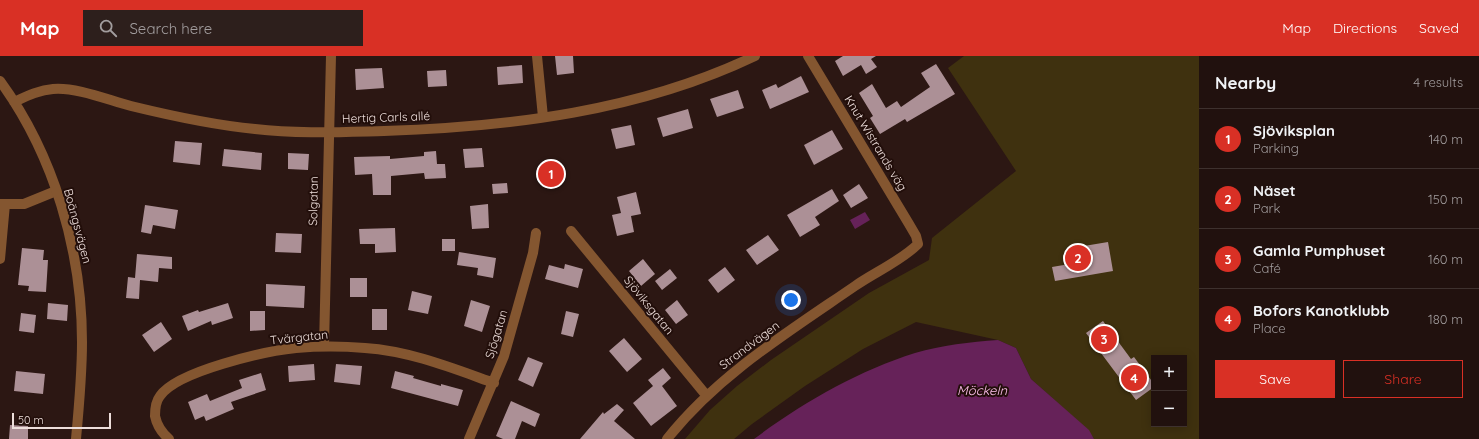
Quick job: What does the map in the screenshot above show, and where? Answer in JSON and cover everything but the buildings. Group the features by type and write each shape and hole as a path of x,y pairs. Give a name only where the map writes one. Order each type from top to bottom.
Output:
{"street":[{"name":"Solgatan","path":"324,346 331,56"},
{"path":"537,56 543,117"},
{"name":"Hertig Carls allé","path":"14,102 40,91 55,89 73,91 202,122 254,129 328,132 419,130 511,122 575,113 641,97 699,80 755,56"},
{"name":"Knut Wistrands väg","path":"808,56 909,224 916,236 918,244"},
{"name":"Boängsvägen","path":"0,81 14,102 32,136 56,191 70,237 79,288 82,342 76,439"},
{"path":"0,259 2,204 24,204 56,191"},
{"name":"Sjöviksgatan","path":"571,231 706,396"},
{"name":"Sjögatan","path":"469,439 494,383 506,349 533,253 536,233"},
{"name":"Strandvägen","path":"668,439 684,418 706,396 773,342 918,244"},
{"name":"Tvärgatan","path":"168,439 157,425 155,411 160,396 172,385 195,374 228,362 294,348 324,346 367,348 397,353 437,363 494,383"}],"shaded area":[{"path":"964,56 1199,56 1199,439 1094,439 1088,430 1031,379 1016,348 998,340 916,322 863,349 805,386 752,424 734,439 685,439 710,410 737,386 771,360 869,293 929,260 932,238 1016,171 948,68"}],"water":[{"path":"865,212 870,220 855,229 850,220"},
{"name":"Möckeln","path":"998,340 1016,348 1031,379 1089,430 1094,439 754,439 791,413 831,389 894,360 935,348"}],"place":[{"name":"Sjöviksplan","path":"551,174"},
{"name":"Näset","path":"1078,258"},
{"name":"Gamla Pumphuset","path":"1104,339"},
{"name":"Bofors Kanotklubb","path":"1134,378"}]}
